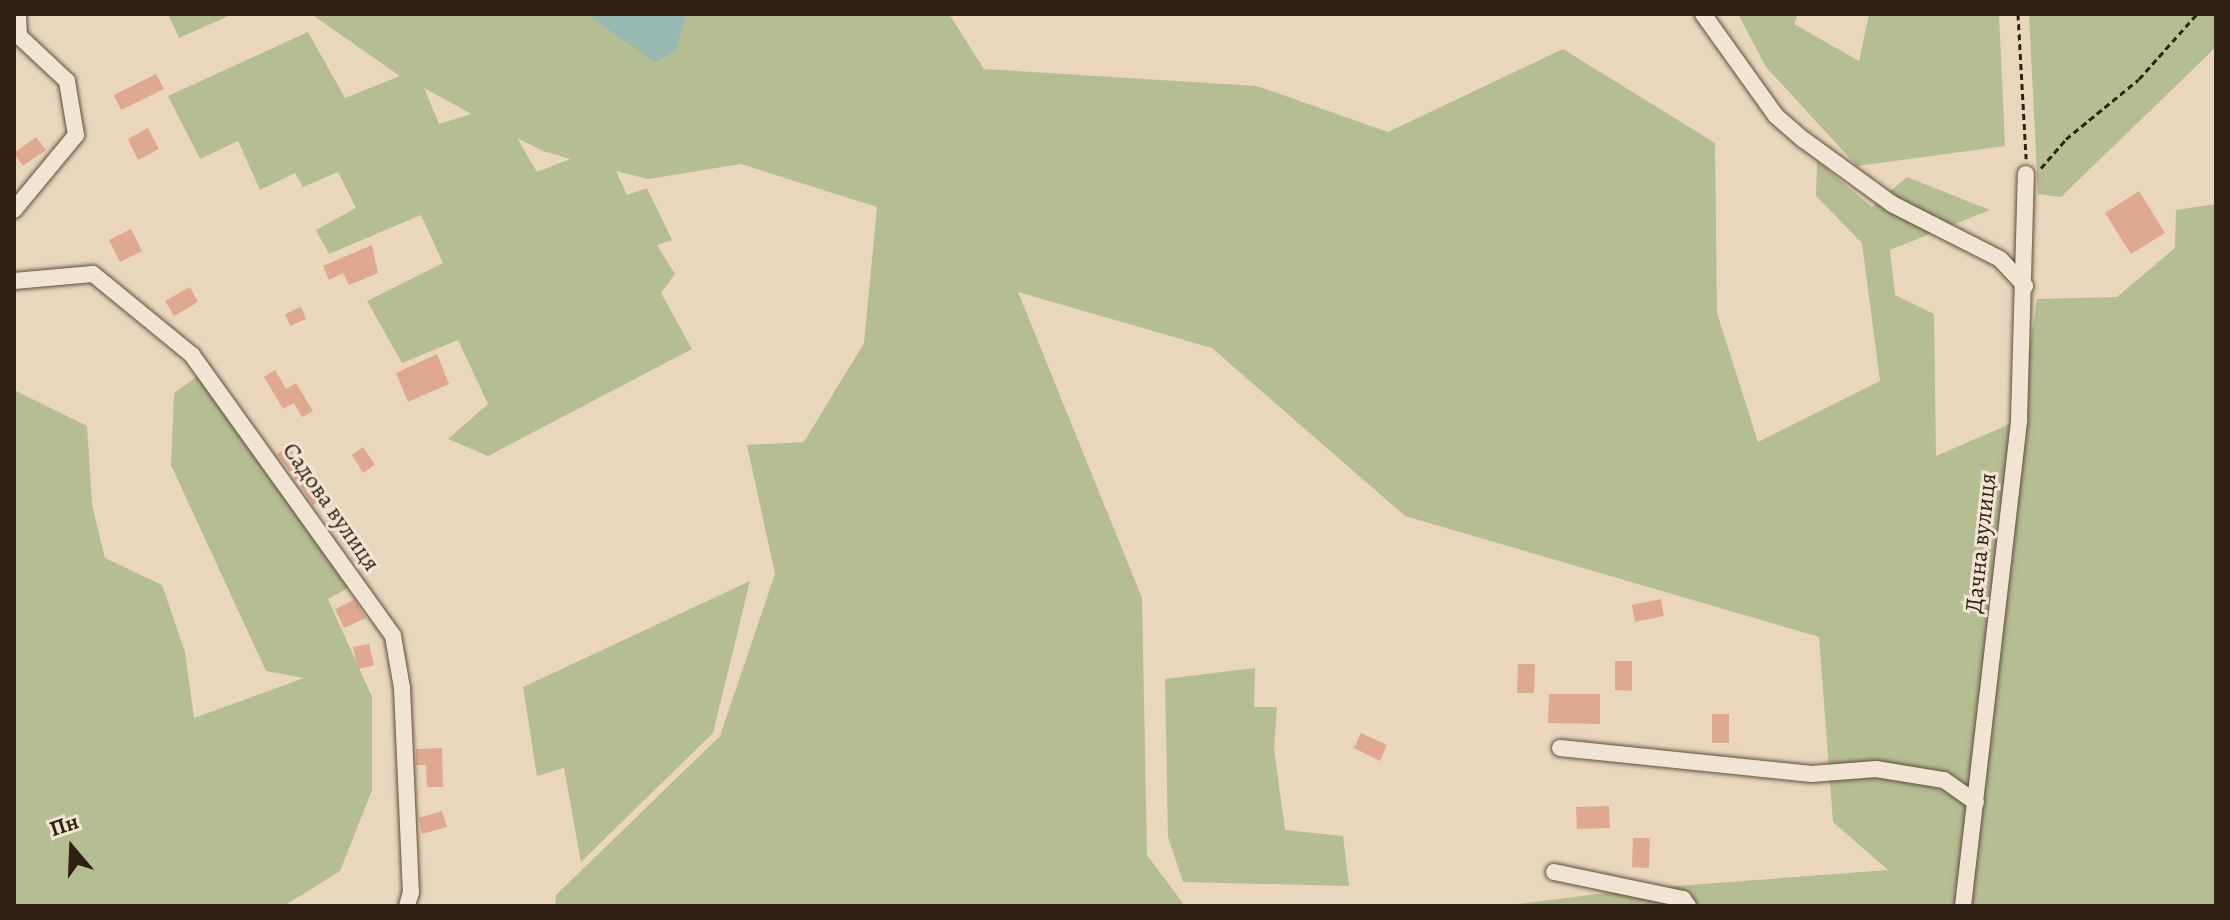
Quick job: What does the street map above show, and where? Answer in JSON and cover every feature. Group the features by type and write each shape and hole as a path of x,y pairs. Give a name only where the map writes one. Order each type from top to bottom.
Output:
{"street":[{"path":"14,210 76,135 67,81 19,36 18,14"},
{"path":"1703,14 1785,124 1892,204 2000,259 2025,287"},
{"name":"Дачна вулиця","path":"1963,906 2019,420 2026,174"},
{"name":"Садова вулиця","path":"14,281 93,274 192,355 393,636 402,688 411,892 407,906"},
{"path":"1560,748 1812,774 1876,769 1944,780 1976,802"},
{"path":"1554,872 1683,899 1688,906"}],"path":[{"path":"2018,14 2026,174 2039,170 2066,139 2139,79 2197,14"}],"green space":[{"path":"168,14 233,14 179,38"},
{"path":"311,14 949,14 984,69 1257,86 1388,132 1563,49 1715,143 1717,313 1758,442 1880,381 1862,243 1816,196 1817,161 1872,207 1907,177 1990,210 1890,250 1895,295 1934,314 1936,456 2019,420 2037,299 2117,297 2175,248 2176,210 2216,204 2216,906 1501,906 1637,889 1888,870 1833,822 1819,637 1405,516 1212,348 1018,292 1142,598 1147,855 1185,906 555,906 556,895 720,736 775,574 747,445 804,442 864,343 877,207 741,164 648,179 616,171 627,195 647,188 672,240 657,245 675,274 661,293 692,349 488,456 448,439 488,404 458,340 402,363 367,301 443,263 421,215 329,254 316,230 356,208 338,172 303,187 295,173 260,190 238,141 200,159 168,96 308,32 345,98 400,76","holes":["424,88 470,113 471,114 439,124","517,138 543,151 570,159 537,172"]},
{"path":"1738,14 1798,14 1794,24 1859,61 1869,14 1999,14 2005,146 1857,166 1766,67"},
{"path":"2029,14 2216,14 2216,47 2061,197 2038,194"},
{"path":"205,371 248,448 350,587 328,599 372,697 372,790 340,871 284,906 14,906 14,390 87,426 92,505 105,558 162,585 185,652 194,718 304,678 266,671 171,465 174,393"},
{"path":"750,581 713,733 581,862 564,768 537,776 523,687"},
{"path":"1255,668 1254,707 1277,707 1274,748 1285,830 1343,836 1349,886 1183,882 1168,837 1165,679"}],"water":[{"path":"586,14 686,14 676,51 655,62"}],"building":[{"path":"156,74 164,89 121,110 114,95"},
{"path":"148,128 159,149 138,160 128,139"},
{"path":"36,137 46,150 23,166 14,153"},
{"path":"2139,191 2165,233 2131,254 2105,213"},
{"path":"131,229 142,251 120,262 109,240"},
{"path":"372,245 378,273 349,285 343,273 329,280 323,266"},
{"path":"190,287 198,302 174,316 165,301"},
{"path":"301,307 306,319 290,326 285,314"},
{"path":"437,354 449,384 408,402 396,373"},
{"path":"275,370 286,389 296,383 313,411 302,417 294,403 283,409 264,377"},
{"path":"289,446 323,499 313,505 277,454"},
{"path":"363,447 375,465 363,473 352,455"},
{"path":"1661,599 1664,616 1635,622 1632,605"},
{"path":"354,600 366,618 344,628 335,609"},
{"path":"369,644 374,665 358,669 353,647"},
{"path":"1615,661 1632,661 1632,691 1615,690"},
{"path":"1518,664 1535,664 1534,693 1517,693"},
{"path":"1549,694 1600,694 1600,724 1548,723"},
{"path":"1712,714 1729,714 1729,743 1712,743"},
{"path":"1361,733 1387,745 1380,761 1354,748"},
{"path":"442,748 443,787 427,787 426,765 416,765 416,749"},
{"path":"1609,806 1610,828 1577,829 1576,807"},
{"path":"442,811 447,827 422,834 419,818"},
{"path":"1633,838 1650,838 1649,868 1632,867"}]}
